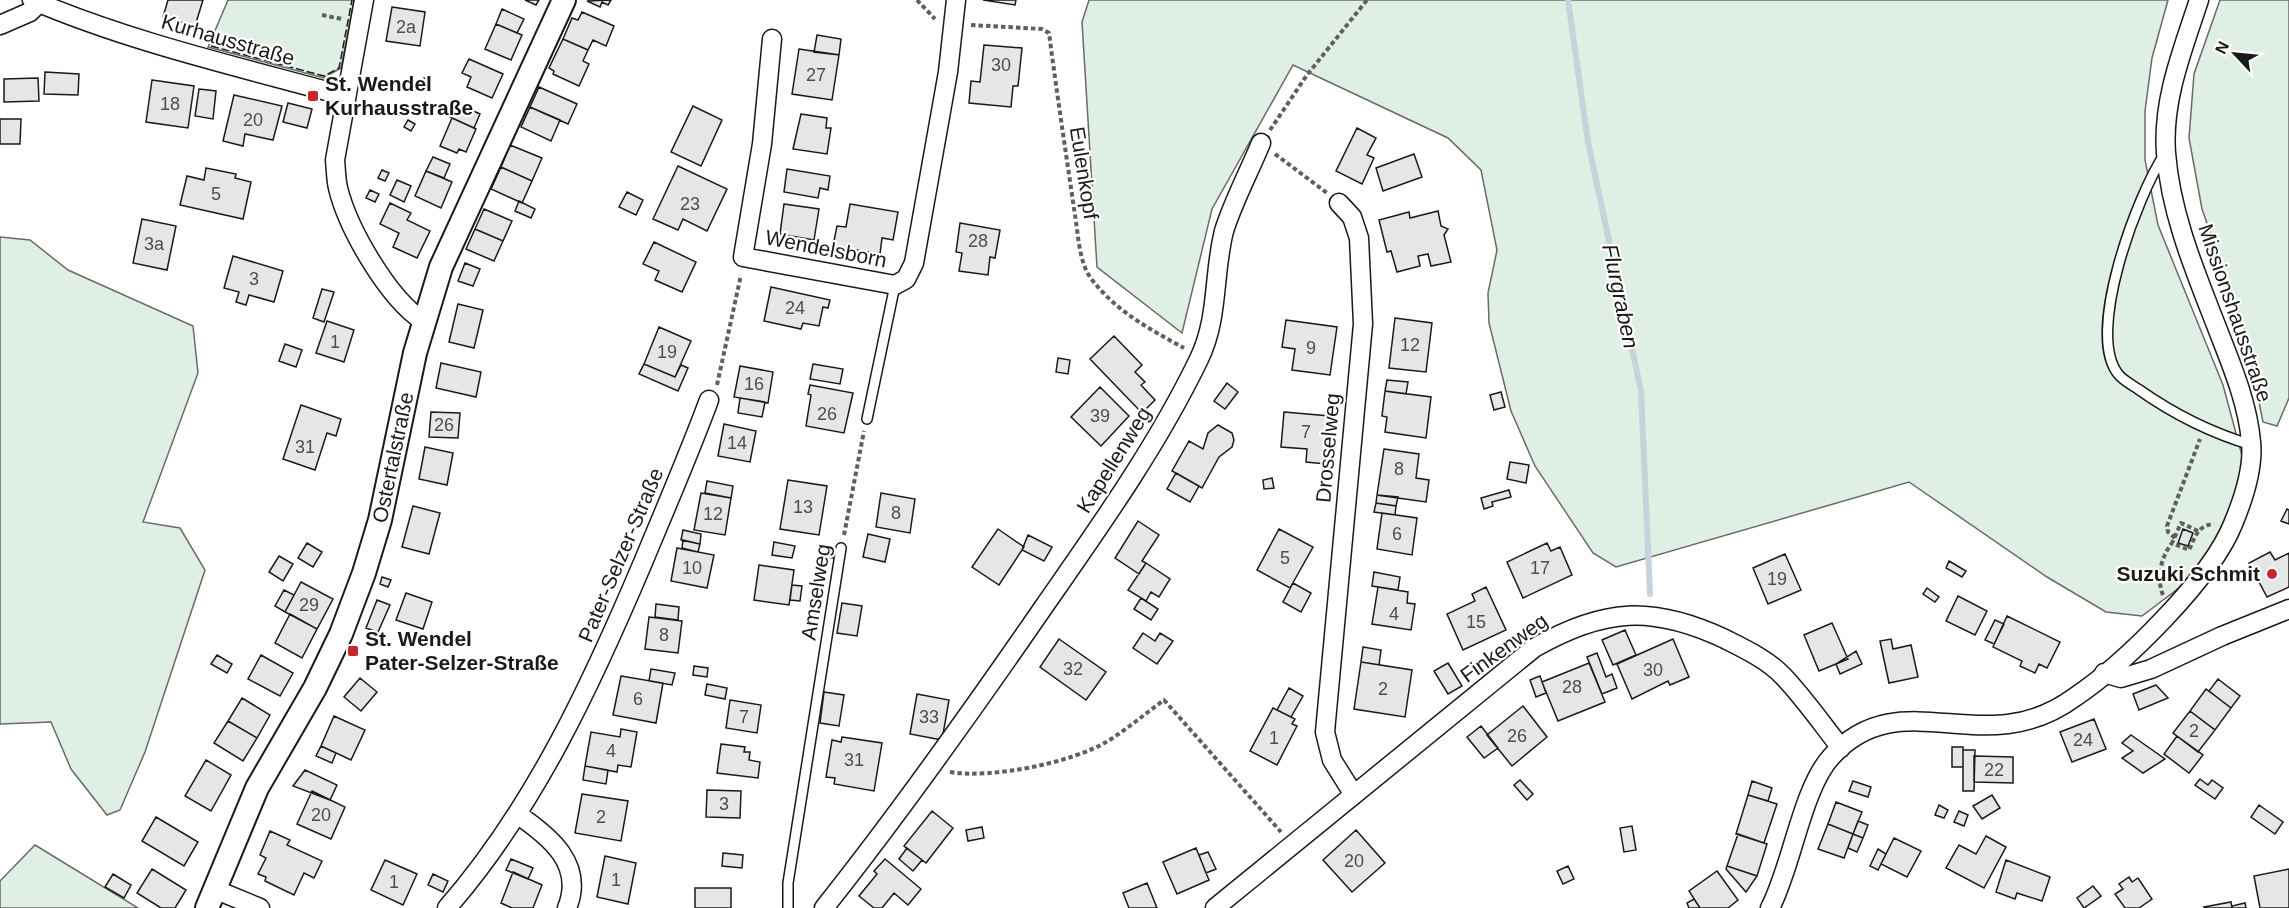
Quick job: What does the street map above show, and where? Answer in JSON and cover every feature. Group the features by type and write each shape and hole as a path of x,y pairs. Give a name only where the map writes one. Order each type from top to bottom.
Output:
{"street":[{"path":"364,0 345,96 336,160 337,187 344,208 391,289 410,312 423,321"},
{"name":"Ostertalstraße","path":"211,898 257,788 315,688 341,634 364,573 380,520 423,321 450,246 564,0"},
{"name":"Wendelsborn","path":"772,39 762,144 743,257 895,285 906,279 914,263 948,72 956,0"},
{"name":"Missionshausstraße","path":"1770,908 1816,782 1831,757 1841,748 1876,728 1901,720 1992,725 2027,720 2048,712 2075,697 2171,612 2205,572 2232,527 2248,482 2252,445 2246,410 2174,206 2166,152 2168,112 2174,77 2199,0"},
{"path":"0,25 30,12 36,1"},
{"name":"Kurhausstraße","path":"36,1 79,19 176,50 345,96"},
{"name":"Kapellenweg","path":"824,908 882,836 935,762 1080,555 1145,456 1200,357 1214,315 1224,232 1261,143"},
{"name":"Drosselweg","path":"1339,203 1352,217 1359,238 1363,324 1325,732 1332,760 1343,782 1354,795"},
{"name":"Pater-Selzer-Straße","path":"447,908 495,848 517,814 604,655 709,400"},
{"path":"2104,673 2121,678 2151,669 2222,636 2289,609"},
{"name":"Finkenweg","path":"1215,908 1534,648 1588,621 1622,615 1666,617 1701,628 1748,650 1782,675 1841,748"},
{"path":"517,814 544,833 560,849 569,870 572,889 567,908"},
{"path":"211,898 260,908"}],"lane":[{"path":"2166,152 2154,170 2121,258 2108,305 2107,345 2118,375 2156,402 2205,427 2252,445"},
{"path":"867,419 895,285"},
{"name":"Amselweg","path":"788,908 788,883 841,548"}],"path":[{"path":"917,0 928,14 940,22 953,24"},
{"path":"1339,203 1261,143 1307,75 1367,0"},
{"path":"322,15 348,20"},
{"name":"Eulenkopf","path":"953,24 1042,29 1049,33 1075,213 1088,274 1109,299 1140,324 1200,357"},
{"path":"709,400 715,391 739,291 743,257"},
{"name":"Amselweg","path":"841,548 867,419"},
{"path":"2175,538 2168,532 2167,526 2205,427"},
{"path":"2171,612 2161,591 2160,577 2163,559 2181,523 2198,531 2189,550 2172,543"},
{"path":"935,762 951,772 990,774 1047,765 1106,743 1164,700 1293,846"}],"green space":[{"path":"228,0 354,0 341,68 324,78 208,47"},
{"path":"1089,0 2168,0 2152,58 2145,111 2145,160 2158,225 2223,385 2244,463 2240,495 2196,575 2142,616 2106,612 2047,577 1909,482 1616,567 1593,553 1535,466 1511,411 1489,323 1488,293 1497,250 1481,170 1448,138 1293,65 1212,209 1182,333 1097,267 1082,22"},
{"path":"2220,0 2289,0 2289,398 2277,426 2263,422 2244,327 2202,209 2189,138 2194,74"},
{"path":"0,237 30,240 68,270 193,326 198,373 143,522 180,528 205,570 145,752 120,810 107,815 71,769 51,722 0,724"},
{"path":"35,845 138,908 0,908 0,881"}],"building":[{"path":"168,0 203,0 195,26 163,17"},
{"path":"525,0 539,0 536,5"},
{"path":"611,0 608,5 602,2 600,7 587,1"},
{"path":"983,0 1016,0 1015,5"},
{"path":"392,7 425,12 420,46 386,41"},
{"path":"502,9 524,19 517,33 496,24"},
{"path":"582,12 614,26 606,46 593,40 588,50 563,39 572,18 578,20"},
{"path":"496,24 522,35 511,60 485,49"},
{"path":"817,35 841,39 839,55 814,52"},
{"path":"563,39 588,50 583,61 589,64 579,86 553,74 554,71 549,68"},
{"path":"984,45 1022,48 1018,86 1013,86 1011,107 969,103 971,81 980,82"},
{"path":"799,49 839,55 832,100 792,94"},
{"path":"469,59 503,74 492,98 467,87 471,77 462,73"},
{"path":"45,72 79,74 78,95 44,94"},
{"path":"38,78 39,101 4,102 4,79"},
{"path":"424,78 430,81 428,86 422,83"},
{"path":"152,80 194,86 188,128 146,122"},
{"path":"539,87 577,104 568,124 530,107"},
{"path":"199,89 216,91 213,119 195,116"},
{"path":"234,95 282,106 273,140 245,134 243,146 223,141"},
{"path":"288,103 312,109 307,128 283,122"},
{"path":"456,103 480,114 474,128 450,117"},
{"path":"693,106 722,120 701,166 671,152"},
{"path":"530,107 560,120 551,141 521,127"},
{"path":"801,114 827,118 826,128 831,128 827,154 793,149"},
{"path":"452,118 476,129 466,152 459,149 457,153 440,146"},
{"path":"0,119 21,119 20,144 0,144"},
{"path":"408,120 415,124 411,131 404,127"},
{"path":"1357,128 1376,138 1367,155 1374,158 1362,184 1336,171"},
{"path":"510,145 542,158 532,181 501,167"},
{"path":"1414,154 1422,177 1383,191 1376,168"},
{"path":"433,157 450,164 444,178 426,171"},
{"path":"678,166 727,189 707,231 683,219 678,230 653,219"},
{"path":"501,167 532,181 522,203 491,189"},
{"path":"206,168 236,174 235,178 251,182 243,219 180,205 187,176 204,180"},
{"path":"787,169 830,176 828,190 820,188 818,198 784,192"},
{"path":"382,170 389,173 385,181 378,178"},
{"path":"426,171 452,182 441,208 415,196"},
{"path":"397,180 411,186 404,202 390,195"},
{"path":"370,190 379,194 375,202 366,198"},
{"path":"627,192 643,200 636,215 619,207"},
{"path":"519,201 535,209 531,218 515,211"},
{"path":"390,203 411,213 407,220 430,231 417,258 393,247 399,233 380,224"},
{"path":"784,204 819,209 814,240 780,234"},
{"path":"850,204 898,212 893,240 882,238 880,254 833,246 837,226 846,227"},
{"path":"484,209 512,221 503,241 475,229"},
{"path":"1438,211 1441,226 1448,229 1444,235 1451,262 1431,266 1428,254 1418,256 1420,266 1397,272 1391,251 1387,252 1379,220 1409,212 1410,218"},
{"path":"142,219 176,226 167,270 133,263"},
{"path":"960,223 1000,230 995,258 990,257 988,275 959,271 962,253 956,252"},
{"path":"475,229 503,241 494,261 466,249"},
{"path":"654,242 696,262 682,292 655,280 659,271 643,264"},
{"path":"233,256 283,271 274,302 249,295 246,305 236,302 239,292 224,288"},
{"path":"465,263 480,269 473,286 458,281"},
{"path":"771,287 830,300 828,308 823,307 819,326 803,323 801,329 764,321"},
{"path":"322,289 334,292 324,322 313,318"},
{"path":"458,304 483,310 474,348 449,342"},
{"path":"1395,318 1432,323 1426,372 1389,368"},
{"path":"1286,320 1337,327 1330,375 1292,370 1295,349 1282,347"},
{"path":"327,321 354,330 344,362 316,353"},
{"path":"659,327 691,341 675,377 644,364"},
{"path":"1114,336 1142,365 1135,372 1145,382 1141,385 1155,400 1142,413 1090,359"},
{"path":"285,344 302,350 296,367 279,361"},
{"path":"1058,358 1070,360 1068,374 1056,372"},
{"path":"441,363 481,372 476,397 436,388"},
{"path":"644,364 675,377 681,365 688,368 678,391 639,374"},
{"path":"813,364 843,369 840,384 810,379"},
{"path":"740,366 773,372 768,403 734,397"},
{"path":"1387,380 1408,382 1406,394 1385,391"},
{"path":"1227,383 1238,392 1225,409 1214,401"},
{"path":"810,385 853,393 844,433 806,426 811,395 808,394"},
{"path":"1100,387 1129,416 1101,446 1071,417"},
{"path":"1385,391 1431,397 1426,438 1385,432 1387,417 1382,416"},
{"path":"1501,392 1505,407 1494,410 1490,395"},
{"path":"740,398 765,402 762,417 738,413"},
{"path":"301,405 341,419 336,436 327,433 315,470 283,459"},
{"path":"431,412 460,413 458,438 429,437"},
{"path":"1284,412 1330,416 1326,464 1306,462 1307,449 1281,447"},
{"path":"724,424 756,431 750,462 718,456"},
{"path":"1218,425 1232,433 1234,440 1232,447 1219,457 1202,488 1172,471 1189,441 1203,449 1208,433"},
{"path":"425,447 453,453 447,485 419,479"},
{"path":"1384,449 1419,454 1416,478 1429,480 1426,502 1377,495"},
{"path":"1510,462 1529,465 1526,483 1507,479"},
{"path":"1176,473 1199,486 1190,502 1167,489"},
{"path":"1272,478 1274,488 1264,489 1263,480"},
{"path":"788,480 827,486 819,535 780,529"},
{"path":"707,481 733,486 731,498 705,493"},
{"path":"1509,490 1511,497 1492,502 1493,506 1484,509 1481,498"},
{"path":"701,493 731,498 725,535 694,530"},
{"path":"881,493 915,499 910,533 876,527"},
{"path":"1377,495 1398,497 1396,506 1376,503"},
{"path":"1376,503 1396,506 1395,515 1374,512"},
{"path":"413,506 440,513 429,554 402,547"},
{"path":"2287,509 2289,510 2289,524 2281,521"},
{"path":"1382,513 1417,518 1412,555 1377,549"},
{"path":"1138,521 1159,535 1142,561 1146,563 1139,574 1115,558"},
{"path":"998,529 1024,547 999,585 972,567"},
{"path":"1279,529 1313,547 1290,588 1257,570"},
{"path":"2183,529 2193,533 2188,546 2178,543"},
{"path":"683,530 701,534 700,544 681,540"},
{"path":"868,534 890,539 885,562 863,557"},
{"path":"1028,535 1052,547 1044,561 1022,550"},
{"path":"683,540 700,544 698,552 682,548"},
{"path":"774,542 795,546 792,558 772,555"},
{"path":"307,543 322,552 313,567 298,558"},
{"path":"1547,543 1551,551 1560,547 1572,575 1523,598 1507,562"},
{"path":"821,545 835,548 833,558 819,555"},
{"path":"677,548 714,555 707,588 671,581"},
{"name":"Suzuki Schmit","path":"2270,552 2275,560 2289,553 2289,587 2267,597 2249,563"},
{"path":"1785,554 1801,590 1768,604 1753,568"},
{"path":"279,556 293,564 283,581 269,572"},
{"path":"1949,561 1966,571 1962,577 1946,568"},
{"path":"1146,563 1170,579 1159,597 1151,592 1146,601 1128,590"},
{"path":"759,565 794,570 789,605 754,600"},
{"path":"1374,572 1400,577 1398,590 1372,586"},
{"path":"382,577 391,580 388,587 380,584"},
{"path":"301,582 333,599 317,629 285,612"},
{"path":"1293,583 1311,593 1301,612 1283,602"},
{"path":"792,585 802,586 800,601 790,600"},
{"path":"1378,587 1408,592 1407,603 1415,604 1411,630 1372,624"},
{"path":"1486,587 1506,630 1463,650 1447,614 1475,601 1472,594"},
{"path":"1927,588 1939,597 1935,602 1923,594"},
{"path":"284,590 294,595 285,612 275,606"},
{"path":"406,593 432,602 423,629 396,620"},
{"path":"1958,596 1987,611 1975,635 1946,621"},
{"path":"1141,598 1158,609 1151,620 1134,609"},
{"path":"377,600 390,605 378,632 366,628"},
{"path":"842,603 862,606 857,636 837,633"},
{"path":"656,604 679,607 678,620 655,617"},
{"path":"290,614 317,629 302,658 275,643"},
{"path":"2007,616 2060,642 2047,668 2039,664 2035,673 2020,666 2022,661 1993,647"},
{"path":"649,617 682,621 678,653 645,649"},
{"path":"1995,620 2004,624 1994,644 1985,640"},
{"path":"1832,623 1848,659 1819,671 1804,635"},
{"path":"1625,630 1636,655 1613,665 1602,640"},
{"path":"1143,633 1155,641 1160,633 1173,641 1157,664 1133,648"},
{"path":"1059,639 1106,672 1086,700 1040,667"},
{"path":"1673,639 1689,677 1670,685 1668,681 1632,699 1617,664"},
{"path":"1891,639 1893,649 1911,645 1918,677 1889,683 1880,641"},
{"path":"1363,647 1381,650 1379,665 1361,662"},
{"path":"1856,651 1862,664 1840,674 1836,664"},
{"path":"1597,653 1606,677 1612,674 1617,688 1602,694 1587,657"},
{"path":"217,655 232,664 227,673 211,664"},
{"path":"261,655 293,673 280,696 248,679"},
{"path":"1361,662 1412,670 1405,717 1354,709"},
{"path":"1448,663 1462,686 1448,694 1434,671"},
{"path":"1589,663 1605,702 1558,721 1542,682"},
{"path":"694,666 708,668 707,677 693,675"},
{"path":"651,669 675,673 672,685 649,681"},
{"path":"621,676 663,683 656,723 613,715"},
{"path":"1540,676 1546,693 1536,697 1530,680"},
{"path":"360,678 377,692 361,711 344,697"},
{"path":"2218,679 2240,696 2231,708 2209,691"},
{"path":"707,684 727,688 725,699 705,695"},
{"path":"2156,685 2168,698 2139,710 2133,694"},
{"path":"1289,688 1303,696 1291,717 1277,710"},
{"path":"2206,689 2231,708 2215,730 2190,711"},
{"path":"824,692 844,695 839,726 820,723"},
{"path":"917,694 949,700 942,740 910,734"},
{"path":"242,698 270,715 257,738 228,721"},
{"path":"730,700 761,705 757,733 726,728"},
{"path":"1523,706 1547,737 1512,766 1487,735"},
{"path":"1273,708 1295,719 1292,724 1297,726 1277,765 1250,751"},
{"path":"2190,711 2215,730 2198,752 2173,733"},
{"path":"334,716 365,730 351,760 321,746"},
{"path":"2094,719 2106,749 2072,762 2060,732"},
{"path":"228,721 257,738 243,761 214,743"},
{"path":"1481,726 1498,748 1484,758 1467,737"},
{"path":"621,729 637,732 631,767 618,765 617,772 585,766 591,732 620,737"},
{"path":"2131,735 2165,759 2143,773 2122,758 2133,751 2122,743"},
{"path":"2177,736 2203,755 2189,773 2164,754"},
{"path":"842,737 882,743 874,791 834,784 835,778 826,777 832,740 841,742"},
{"path":"721,744 745,747 744,752 750,752 749,760 760,762 758,778 717,773"},
{"path":"321,746 336,753 332,763 316,756"},
{"path":"1952,747 1963,747 1963,767 1952,767"},
{"path":"1963,750 1975,750 1974,791 1963,791"},
{"path":"1974,756 2013,757 2013,783 1974,782"},
{"path":"206,760 231,775 211,811 185,796"},
{"path":"585,766 608,770 606,784 583,780"},
{"path":"305,770 337,785 330,800 293,786"},
{"path":"2200,779 2208,785 2212,780 2223,788 2215,799 2195,785"},
{"path":"1520,780 1533,794 1527,800 1514,785"},
{"path":"1752,781 1772,788 1768,801 1748,795"},
{"path":"1853,781 1871,787 1868,797 1849,791"},
{"path":"707,790 741,791 740,818 706,817"},
{"path":"312,791 345,807 331,839 297,824"},
{"path":"582,794 628,801 621,841 575,833"},
{"path":"1748,795 1777,804 1764,843 1736,834"},
{"path":"1992,795 2000,808 1982,819 1973,806"},
{"path":"1836,802 1862,812 1853,834 1828,824"},
{"path":"1939,805 1948,810 1944,818 1935,815"},
{"path":"2259,805 2283,822 2275,834 2251,817"},
{"path":"932,811 953,828 926,863 904,846"},
{"path":"1959,811 1968,815 1964,826 1954,822"},
{"path":"156,817 198,842 184,866 142,841"},
{"path":"1858,821 1868,825 1863,838 1853,834"},
{"path":"1828,824 1853,834 1844,858 1818,849"},
{"path":"1632,826 1636,850 1624,852 1620,828"},
{"path":"982,827 984,838 968,841 966,830"},
{"path":"1356,830 1385,863 1352,892 1323,860"},
{"path":"270,831 290,840 287,845 322,861 314,878 304,873 294,895 265,881 266,877 258,874 266,858 260,855"},
{"path":"1738,834 1767,844 1757,876 1727,866"},
{"path":"1853,834 1863,838 1857,852 1848,848"},
{"path":"1986,836 2006,847 1984,888 1946,868 1959,845 1976,854"},
{"path":"1894,838 1921,851 1907,877 1881,864"},
{"path":"907,848 922,860 913,871 899,859"},
{"path":"1196,848 1209,880 1177,894 1163,862"},
{"path":"1878,849 1886,854 1878,870 1870,866"},
{"path":"1208,852 1216,869 1206,873 1199,855"},
{"path":"723,853 743,855 742,868 722,866"},
{"path":"605,856 636,863 628,904 597,897"},
{"path":"511,859 533,868 528,879 506,870"},
{"path":"885,859 921,889 908,905 894,893 882,908 874,908 859,896 877,874 874,871"},
{"path":"385,860 417,874 403,905 371,890"},
{"path":"2006,860 2050,877 2042,901 2017,893 2015,899 1996,892"},
{"path":"1568,866 1574,879 1563,884 1557,871"},
{"path":"1727,866 1757,876 1746,892 1726,869"},
{"path":"152,869 186,890 175,908 161,908 137,893"},
{"path":"2289,869 2289,908 2260,908 2254,876"},
{"path":"1717,871 1738,900 1728,908 1700,908 1689,891"},
{"path":"513,872 542,885 533,908 512,908 501,903"},
{"path":"113,874 131,885 124,898 105,887"},
{"path":"433,874 448,881 443,892 428,885"},
{"path":"2129,877 2132,882 2138,878 2152,899 2139,908 2125,908 2115,894 2123,889 2119,884"},
{"path":"1147,883 1157,908 1129,908 1123,893"},
{"path":"2093,886 2101,896 2084,908 2077,898"},
{"path":"695,888 731,888 731,908 695,908"},
{"path":"1694,899 1700,908 1689,908 1687,903"},
{"path":"2231,902 2232,908 2204,907"},
{"path":"2245,903 2246,908 2232,908 2232,906"}],"waterway":[{"name":"Flurgraben","path":"1568,0 1588,142 1641,391 1650,594"}],"fence":[{"path":"211,46 324,76 339,68 352,0"}],"place":[{"name":"St. Wendel Kurhausstraße","path":"313,96"},
{"name":"Suzuki Schmit","path":"2272,574"},
{"name":"St. Wendel Pater-Selzer-Straße","path":"353,651"}]}
